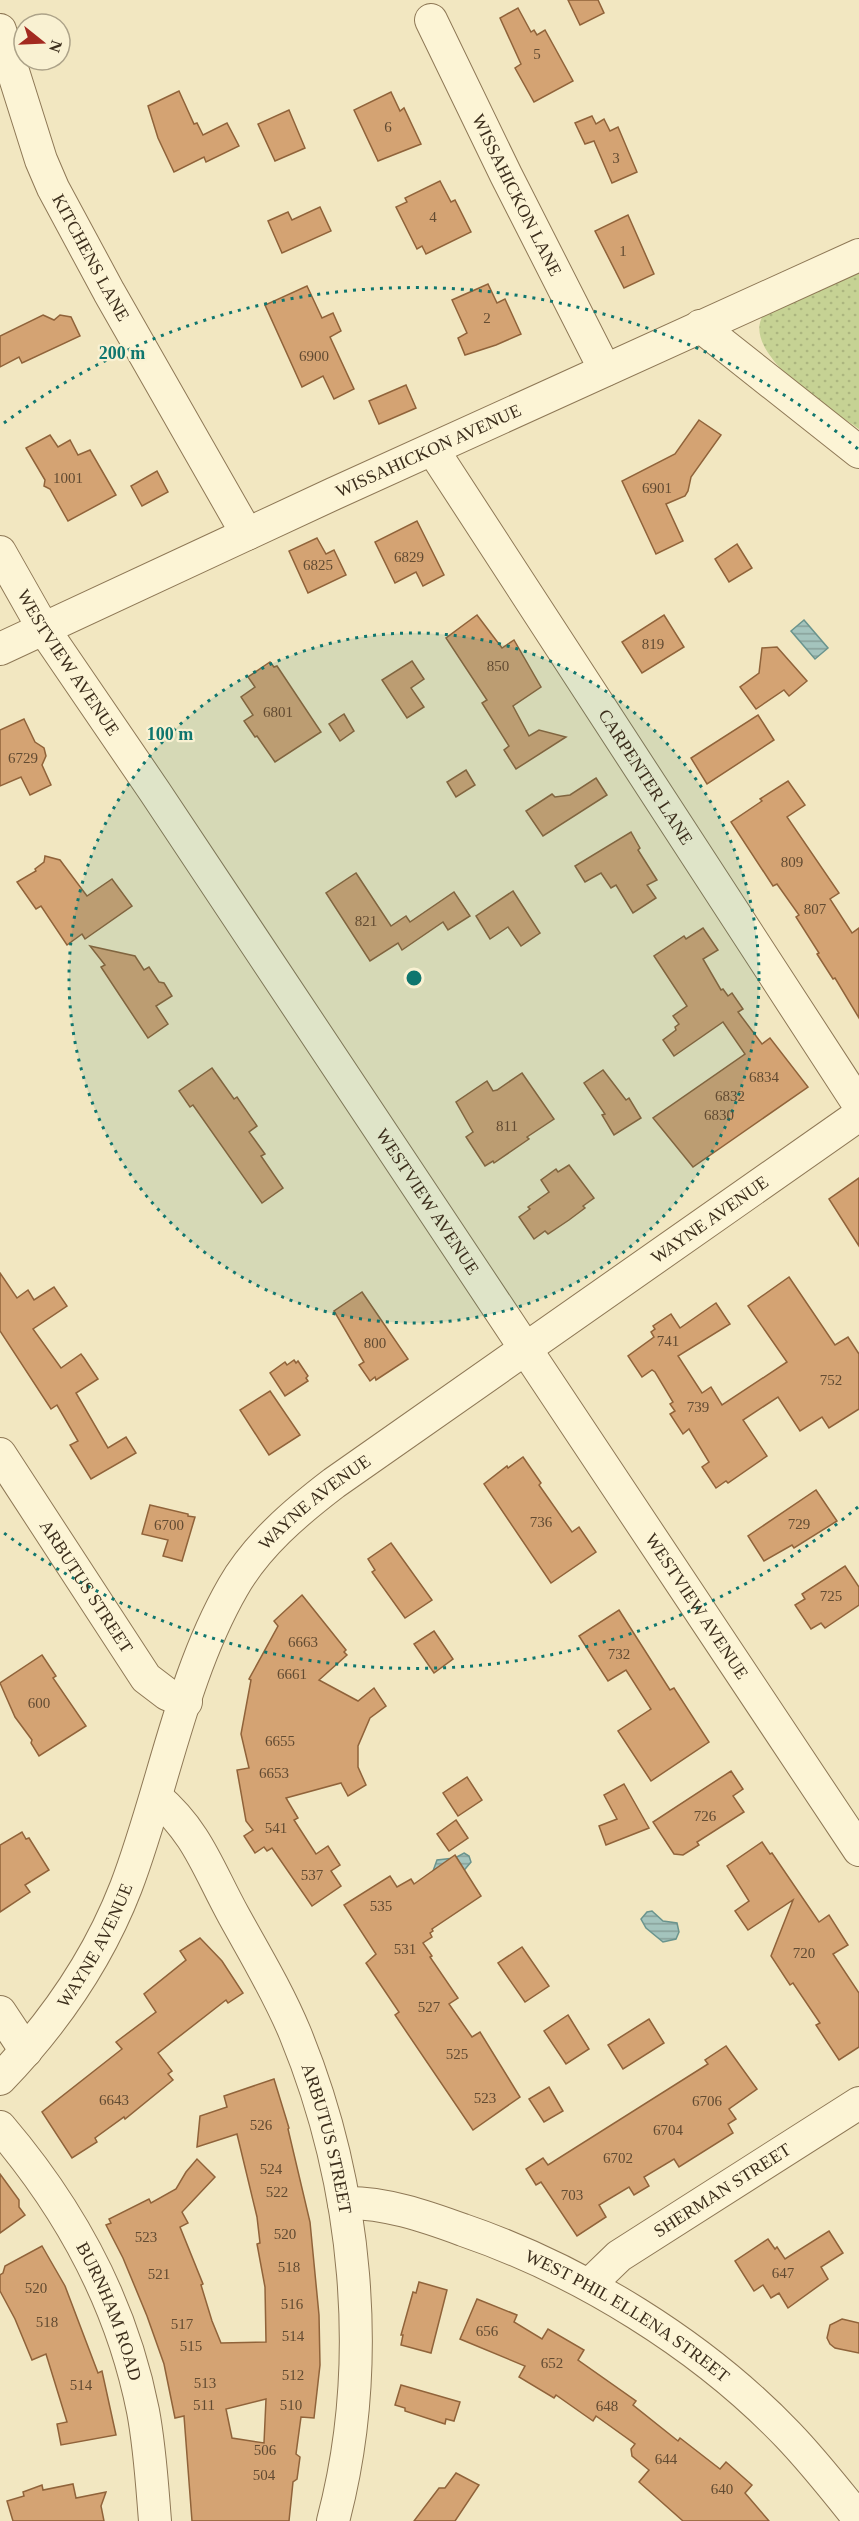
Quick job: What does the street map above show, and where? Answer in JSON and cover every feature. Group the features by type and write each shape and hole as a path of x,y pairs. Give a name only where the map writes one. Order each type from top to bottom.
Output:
{"street":[{"name":"WISSAHICKON LANE","path":"431,20 605,370"},
{"name":"KITCHENS LANE","path":"0,30 41,160 66,214 247,534"},
{"name":"WISSAHICKON AVENUE","path":"0,649 859,255"},
{"path":"700,326 859,452"},
{"name":"CARPENTER LANE","path":"433,450 859,1106"},
{"name":"WESTVIEW AVENUE","path":"0,552 43,628 161,801 859,1850"},
{"name":"WAYNE AVENUE","path":"0,2079 26,2051 72,1992 108,1929 133,1868 213,1626 234,1586 257,1554 280,1528 305,1505 334,1484 859,1115"},
{"name":"ARBUTUS STREET","path":"0,1454 146,1678 162,1691 186,1702"},
{"name":"ARBUTUS STREET","path":"156,1797 177,1816 194,1837 295,2033 324,2117 344,2203 353,2289 354,2373 345,2466 333,2521"},
{"path":"0,2012 26,2051"},
{"name":"SHERMAN STREET","path":"589,2285 619,2256 859,2103"},
{"name":"BURNHAM ROAD","path":"0,2127 61,2207 93,2266 115,2316 129,2356 143,2412 149,2444 155,2521"},
{"name":"WEST PHIL ELLENA STREET","path":"344,2203 372,2204 439,2222 527,2254 589,2285 666,2334 749,2399 787,2434 859,2518"}],"green space":[{"path":"859,269 859,429 809,394 774,361 763,344 759,328 765,312"}],"water":[{"path":"804,620 828,648 815,659 791,631"},
{"path":"464,1853 469,1856 471,1862 461,1874 433,1871 437,1860 455,1858"},
{"path":"652,1911 663,1921 677,1923 679,1932 676,1939 663,1942 646,1928 641,1919 647,1912"}],"building":[{"path":"568,0 598,0 604,13 580,25"},
{"path":"518,8 531,32 534,30 537,35 545,30 573,81 534,102 515,68 521,64 500,18"},
{"path":"179,91 194,124 197,123 203,135 227,123 239,146 206,162 204,157 174,172 158,138 148,106"},
{"path":"391,92 400,111 404,108 421,144 378,161 354,110"},
{"path":"289,110 305,148 275,161 258,124"},
{"path":"592,116 596,124 604,119 610,131 618,127 637,172 612,183 594,141 585,144 575,123"},
{"path":"440,181 451,202 455,200 471,232 426,254 422,246 417,249 396,207 407,202 405,198"},
{"path":"320,207 331,231 282,253 268,221 288,212 292,220"},
{"path":"628,215 654,274 624,288 595,231"},
{"path":"488,284 497,303 505,299 521,334 465,355 458,338 467,333 452,300"},
{"path":"307,286 322,318 333,313 341,331 330,337 354,389 334,399 323,376 302,387 265,305"},
{"path":"43,315 54,320 60,315 71,317 80,336 22,363 19,357 0,367 0,336"},
{"path":"406,385 416,408 379,424 369,401"},
{"path":"699,420 721,435 691,477 685,496 666,504 683,541 656,554 622,481 675,454"},
{"path":"50,435 58,447 70,440 78,455 90,450 116,495 68,521 50,489 44,486 45,480 26,448"},
{"path":"157,471 168,492 142,506 131,486"},
{"path":"417,521 444,575 423,586 416,572 395,583 375,542"},
{"path":"317,538 326,554 334,550 346,575 308,593 289,551"},
{"path":"737,544 752,568 729,582 715,559"},
{"path":"477,615 502,648 514,640 541,687 513,706 529,736 539,730 566,737 516,769 504,750 509,746 482,703 487,700 446,638"},
{"path":"664,615 684,647 642,673 622,642"},
{"path":"777,647 807,681 789,696 784,690 756,709 740,687 759,673 762,648"},
{"path":"412,661 424,679 411,688 424,707 407,718 382,680"},
{"path":"270,662 274,667 277,666 321,732 275,762 244,721 253,715 241,697 255,687 248,677"},
{"path":"344,714 354,731 340,741 329,724"},
{"path":"758,715 774,740 707,784 691,758"},
{"path":"24,719 35,742 44,748 46,756 42,765 51,785 30,795 21,777 0,786 0,730"},
{"path":"466,770 475,785 456,797 447,782"},
{"path":"596,778 607,795 543,836 526,811 552,794 555,797 570,795"},
{"path":"788,781 805,805 787,817 839,893 830,899 852,933 859,928 859,1018 835,978 833,979 817,954 819,953 796,917 799,915 777,884 773,886 731,822"},
{"path":"631,832 640,848 638,850 657,880 647,885 656,898 633,913 616,885 611,888 601,873 585,882 575,866"},
{"path":"45,856 60,860 87,896 112,879 132,906 85,939 82,934 67,945 41,906 36,909 17,882 36,871 35,869 44,862"},
{"path":"356,873 391,926 406,916 410,922 454,892 470,916 448,930 443,922 402,950 398,943 370,961 326,893"},
{"path":"513,891 540,933 521,946 508,927 490,939 476,916"},
{"path":"703,928 718,950 703,959 721,990 723,989 728,996 732,993 743,1009 738,1012 762,1044 770,1038 808,1087 693,1167 653,1118 745,1054 723,1022 674,1056 663,1040 676,1030 675,1027 679,1024 673,1016 687,1006 654,956 684,936 686,939"},
{"path":"90,946 135,956 144,970 149,967 159,982 164,983 172,996 156,1006 168,1024 148,1038 101,967 105,965"},
{"path":"212,1068 234,1099 237,1097 257,1126 249,1132 265,1154 261,1156 283,1188 262,1203 193,1105 190,1107 179,1091"},
{"path":"603,1070 626,1100 629,1098 641,1118 614,1135 602,1115 605,1114 584,1083"},
{"path":"522,1073 554,1119 494,1163 493,1161 485,1166 466,1137 473,1132 456,1102 487,1081 493,1091"},
{"path":"569,1165 594,1198 569,1220 548,1234 545,1231 534,1239 519,1217 530,1209 528,1207 549,1192 541,1180 556,1169 558,1172"},
{"path":"859,1178 859,1246 829,1199"},
{"path":"0,1273 17,1298 28,1290 34,1300 54,1287 67,1306 33,1329 61,1368 81,1354 98,1379 76,1393 108,1448 126,1437 136,1453 91,1479 70,1445 78,1441 57,1405 51,1409 0,1331"},
{"path":"789,1277 835,1345 848,1337 859,1354 859,1409 829,1428 822,1417 800,1431 778,1397 743,1420 767,1456 728,1483 726,1481 716,1488 702,1467 709,1462 689,1429 683,1434 670,1414 675,1411 670,1404 673,1402 655,1372 652,1370 642,1377 628,1356 654,1337 651,1332 655,1329 653,1326 671,1314 680,1328 716,1303 730,1324 678,1356 702,1393 711,1387 722,1405 787,1362 748,1306"},
{"path":"362,1292 408,1359 376,1380 375,1377 370,1381 359,1365 364,1362 334,1311"},
{"path":"294,1360 296,1363 298,1361 308,1376 306,1378 308,1381 285,1396 270,1373 285,1362 287,1365"},
{"path":"270,1391 300,1435 269,1455 240,1410"},
{"path":"523,1457 541,1483 539,1485 572,1532 579,1527 596,1552 551,1583 484,1484"},
{"path":"816,1490 837,1521 794,1548 792,1545 764,1561 748,1536"},
{"path":"150,1505 195,1517 182,1561 163,1556 168,1540 142,1534"},
{"path":"391,1543 432,1600 405,1618 372,1572 375,1570 368,1559"},
{"path":"845,1566 859,1587 859,1605 825,1628 821,1623 811,1629 795,1605 805,1599 802,1594"},
{"path":"302,1595 346,1650 344,1652 347,1655 319,1680 358,1701 374,1688 386,1706 370,1718 358,1746 358,1767 366,1785 348,1796 341,1783 286,1798 298,1818 294,1820 316,1854 328,1846 340,1865 331,1871 341,1886 312,1906 272,1848 267,1851 264,1847 255,1853 244,1836 253,1830 246,1821 237,1770 249,1768 241,1734 251,1680 249,1679 278,1626 274,1621"},
{"path":"619,1610 670,1690 674,1688 709,1742 651,1781 618,1731 651,1709 626,1670 608,1681 579,1636"},
{"path":"434,1631 453,1659 434,1673 414,1644"},
{"path":"42,1655 56,1676 53,1678 86,1726 39,1756 31,1743 32,1740 15,1717 0,1683"},
{"path":"731,1771 743,1789 733,1796 744,1812 697,1842 699,1845 683,1855 674,1854 653,1822"},
{"path":"467,1777 482,1800 458,1816 443,1793"},
{"path":"624,1784 649,1828 606,1845 599,1826 617,1819 604,1795"},
{"path":"456,1820 468,1838 449,1851 437,1834"},
{"path":"22,1832 26,1839 29,1838 49,1870 25,1885 30,1892 0,1912 0,1845"},
{"path":"762,1842 819,1922 829,1915 848,1945 833,1954 859,1993 859,2047 839,2060 816,2025 820,2023 793,1983 790,1985 771,1956 793,1900 748,1930 735,1911 749,1901 727,1866"},
{"path":"455,1855 481,1896 432,1929 430,1933 432,1937 423,1943 458,1998 449,2004 472,2037 480,2032 520,2097 473,2130 395,2015 399,2012 366,1963 376,1954 344,1905 390,1876 397,1887 411,1879 414,1884"},
{"path":"200,1938 222,1961 243,1993 228,2003 226,2000 158,2053 172,2071 168,2074 173,2080 125,2119 124,2117 95,2138 97,2142 72,2158 42,2112 122,2049 116,2042 156,2012 144,1994 186,1960 180,1951"},
{"path":"522,1947 549,1986 525,2002 498,1963"},
{"path":"568,2015 589,2049 566,2064 544,2031"},
{"path":"649,2019 664,2043 623,2069 608,2045"},
{"path":"726,2046 757,2089 729,2109 736,2119 728,2124 733,2133 679,2167 674,2159 644,2177 649,2186 634,2195 629,2187 599,2205 606,2217 577,2236 541,2182 536,2185 526,2169 543,2158 548,2165 708,2064 705,2060"},
{"path":"274,2079 289,2128 310,2222 319,2315 320,2365 314,2418 301,2417 296,2454 300,2457 297,2479 293,2482 289,2521 192,2521 184,2416 175,2418 164,2364 147,2316 123,2258 106,2225 111,2223 109,2219 149,2199 151,2203 176,2189 197,2159 215,2177 182,2212 188,2223 180,2227 203,2284 201,2285 212,2321 221,2343 266,2342 265,2287 257,2244 260,2243 257,2217 237,2134 197,2147 200,2116 227,2107 224,2096","holes":["266,2399 264,2443 232,2438 226,2409"]},
{"path":"549,2087 563,2111 544,2122 529,2099"},
{"path":"0,2174 19,2200 19,2207 25,2215 0,2233"},
{"path":"829,2231 843,2253 821,2267 828,2279 788,2308 779,2293 771,2298 763,2285 754,2291 735,2261 768,2239 785,2259"},
{"path":"42,2246 65,2286 98,2373 102,2371 116,2435 61,2445 57,2424 67,2422 46,2354 32,2360 15,2319 0,2291 0,2275 5,2266"},
{"path":"419,2282 447,2290 431,2353 401,2345 403,2335 401,2335 413,2292 416,2293"},
{"path":"477,2299 517,2315 514,2322 542,2339 548,2329 584,2350 578,2360 636,2401 633,2405 678,2441 680,2438 720,2469 726,2462 752,2485 745,2493 769,2521 683,2521 639,2482 649,2470 632,2456 631,2449 635,2444 596,2416 593,2421 556,2395 554,2398 519,2377 525,2366 460,2339"},
{"path":"842,2319 859,2323 859,2353 835,2348 827,2338 830,2325"},
{"path":"401,2385 460,2402 454,2421 446,2419 445,2424 405,2411 405,2408 395,2405"},
{"path":"456,2473 479,2485 455,2521 414,2521 439,2488 445,2488"},
{"path":"73,2484 76,2498 106,2492 101,2506 104,2521 13,2521 7,2501 24,2496 23,2492 42,2485 43,2490"}]}
